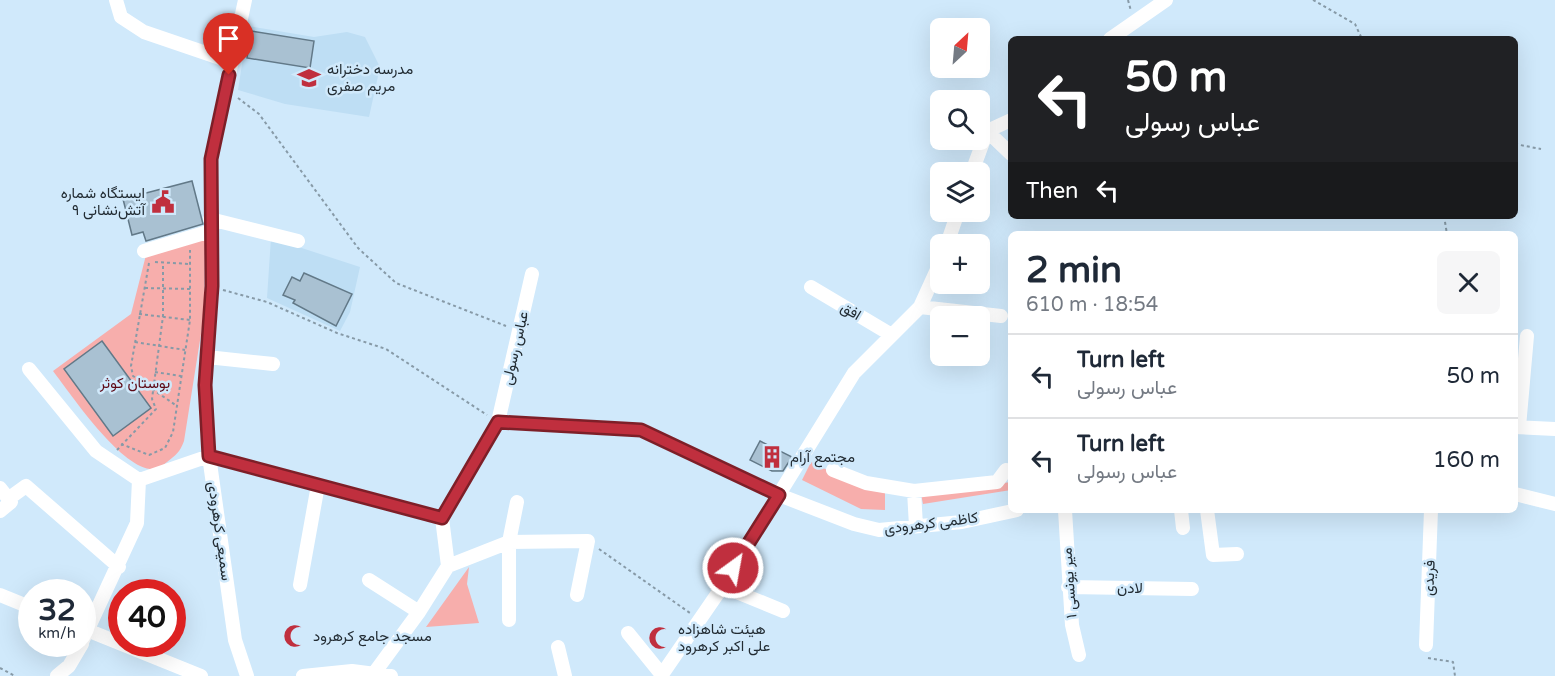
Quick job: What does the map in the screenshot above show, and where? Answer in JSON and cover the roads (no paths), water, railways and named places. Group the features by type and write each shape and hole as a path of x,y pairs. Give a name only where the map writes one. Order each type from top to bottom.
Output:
{"street":[{"path":"116,0 121,17 144,32 232,62"},
{"name":"سمیعی کرهرودی","path":"245,0 211,159 212,286 205,385 209,456 235,640 247,676"},
{"path":"1114,36 1166,0"},
{"path":"990,130 1008,121"},
{"path":"990,134 1008,151"},
{"path":"148,254 190,237 211,225 298,241"},
{"name":"عباس رسولی","path":"442,518 498,422 532,274"},
{"path":"628,633 661,675 722,586 854,373 890,334 920,307 930,285"},
{"name":"افق","path":"811,287 890,334"},
{"path":"920,307 1001,316"},
{"path":"1518,418 1527,336"},
{"path":"207,357 273,364"},
{"path":"29,369 96,451 139,480"},
{"path":"498,422 641,430 779,495"},
{"path":"1518,427 1555,429"},
{"path":"139,480 209,456 442,518 448,566"},
{"path":"833,470 866,483 914,491 997,482 1006,470"},
{"path":"96,612 119,567 137,523 139,480"},
{"path":"300,585 318,485"},
{"path":"0,511 11,502 4,493 26,486 119,567"},
{"path":"914,491 916,526"},
{"name":"کاظمی کرهرودی","path":"779,495 854,524 879,530 962,522 1008,512"},
{"path":"1518,495 1555,504"},
{"path":"508,620 509,542 517,502"},
{"name":"میر یونسی ۱","path":"1065,513 1068,587 1072,625 1079,655"},
{"path":"1181,513 1183,528"},
{"path":"1207,513 1213,555 1237,554"},
{"name":"فریدی","path":"1426,645 1431,513"},
{"path":"375,672 419,612 448,566 509,542 588,541 577,595"},
{"path":"369,580 419,612"},
{"path":"722,586 783,611"},
{"name":"لادن","path":"1068,587 1192,589"},
{"path":"0,595 18,602"},
{"path":"96,640 201,676"},
{"path":"558,647 565,676"},
{"path":"57,676 69,666 74,657"},
{"path":"303,676 331,671 375,672 391,676"}],"place":[{"name":"مدرسه دخترانه مریم صفری","path":"309,78"},
{"name":"ایستگاه شماره ۹ آتش‌نشانی","path":"163,202"},
{"name":"مجتمع آرام","path":"772,457"},
{"name":"مسجد جامع کرهرود","path":"295,636"},
{"name":"هیئت شاهزاده علی اکبر کرهرود","path":"660,638"}],"park label":[{"name":"بوستان کوثر","path":"135,383"}]}
